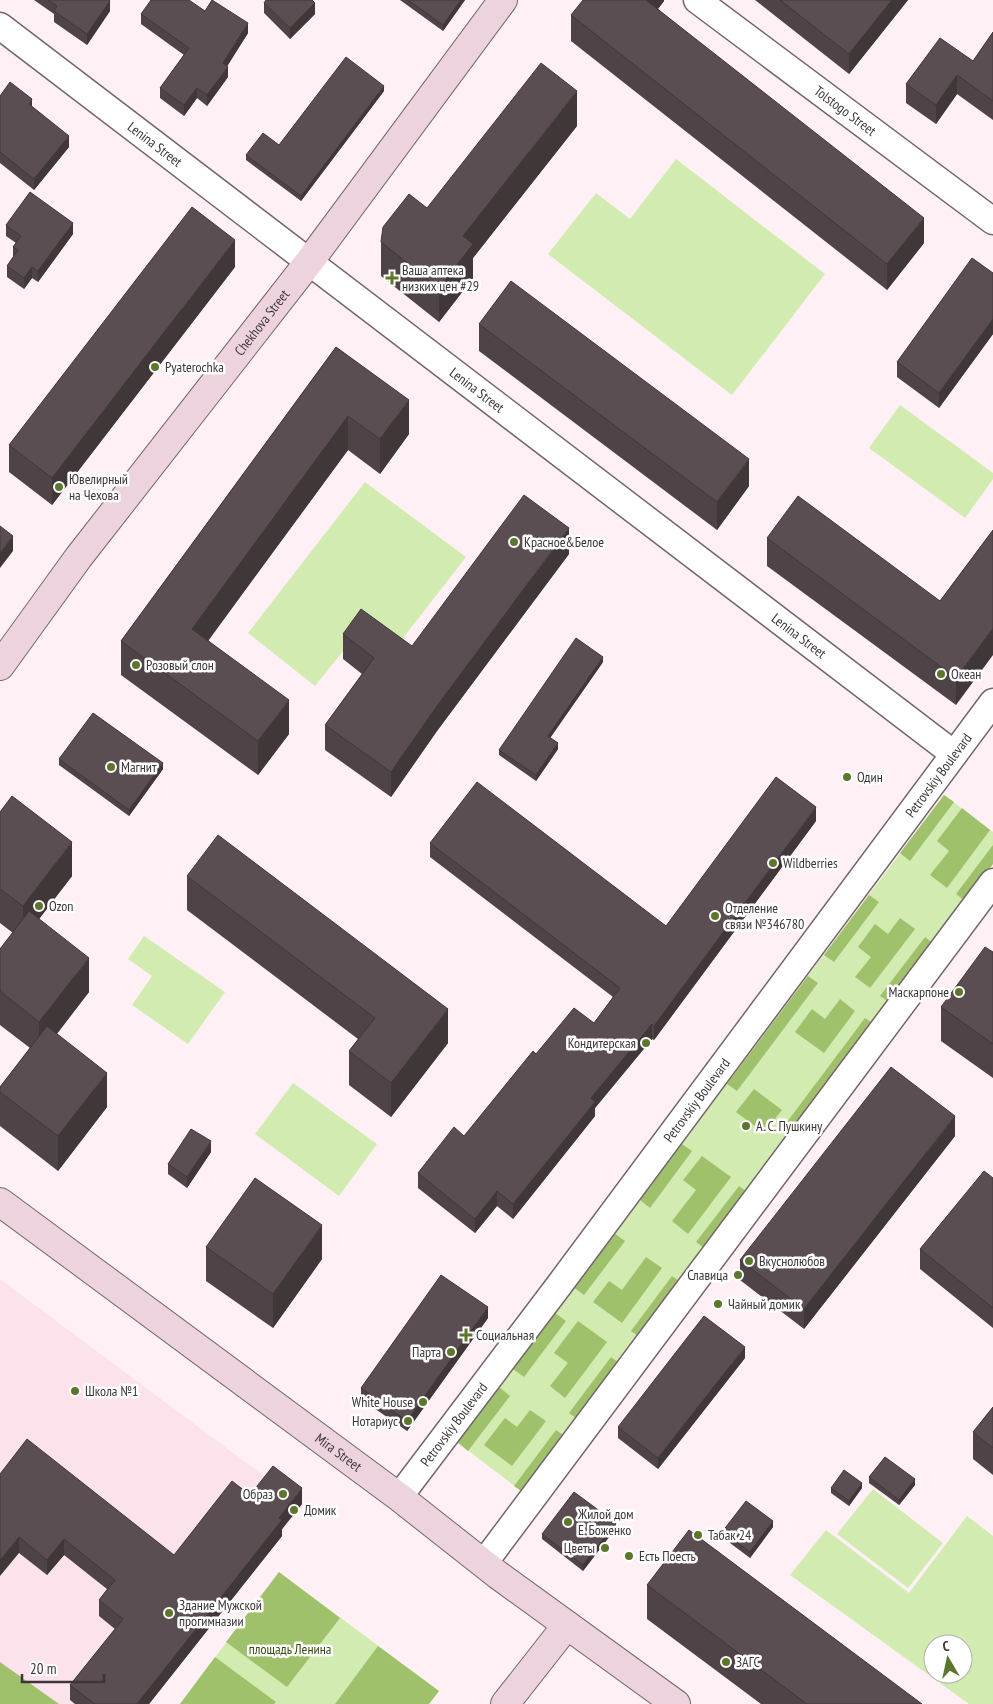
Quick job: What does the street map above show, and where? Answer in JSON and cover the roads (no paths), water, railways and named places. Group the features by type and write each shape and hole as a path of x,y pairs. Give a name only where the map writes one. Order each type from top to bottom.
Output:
{"street":[{"name":"Chekhova Street","path":"0,666 78,558 309,262 503,0"},
{"name":"Tolstogo Street","path":"696,0 993,221"},
{"name":"Lenina Street","path":"0,26 954,754"},
{"name":"Petrovskiy Boulevard","path":"399,1497 993,702"},
{"path":"484,1563 993,882"},
{"name":"Mira Street","path":"0,1202 399,1497 567,1625 676,1704"},
{"path":"505,1704 567,1625"}],"place":[{"name":"Ваша аптека низких цен #29","path":"392,278"},
{"name":"Pyaterochka","path":"155,367"},
{"name":"Ювелирный на Чехова","path":"59,487"},
{"name":"Красное&Белое","path":"514,542"},
{"name":"Розовый слон","path":"136,665"},
{"name":"Океан","path":"941,674"},
{"name":"Магнит","path":"111,767"},
{"name":"Один","path":"847,777"},
{"name":"Wildberries","path":"773,863"},
{"name":"Ozon","path":"39,906"},
{"name":"Отделение связи №346780","path":"715,916"},
{"name":"Маскарпоне","path":"959,992"},
{"name":"Кондитерская","path":"646,1043"},
{"name":"А. С. Пушкину","path":"746,1126"},
{"name":"Вкуснолюбов","path":"749,1261"},
{"name":"Славица","path":"738,1275"},
{"name":"Чайный домик","path":"718,1304"},
{"name":"Социальная","path":"466,1335"},
{"name":"Парта","path":"451,1352"},
{"name":"Школа №1","path":"75,1391"},
{"name":"White House","path":"423,1402"},
{"name":"Нотариус","path":"408,1421"},
{"name":"Образ","path":"283,1494"},
{"name":"Домик","path":"294,1510"},
{"name":"Жилой дом Е. Боженко","path":"568,1522"},
{"name":"Табак 24","path":"698,1535"},
{"name":"Цветы","path":"605,1548"},
{"name":"Есть Поесть","path":"629,1556"},
{"name":"Здание Мужской прогимназии","path":"169,1613"},
{"name":"ЗАГС","path":"726,1662"}],"park label":[{"name":"площадь Ленина","path":"290,1649"}]}
